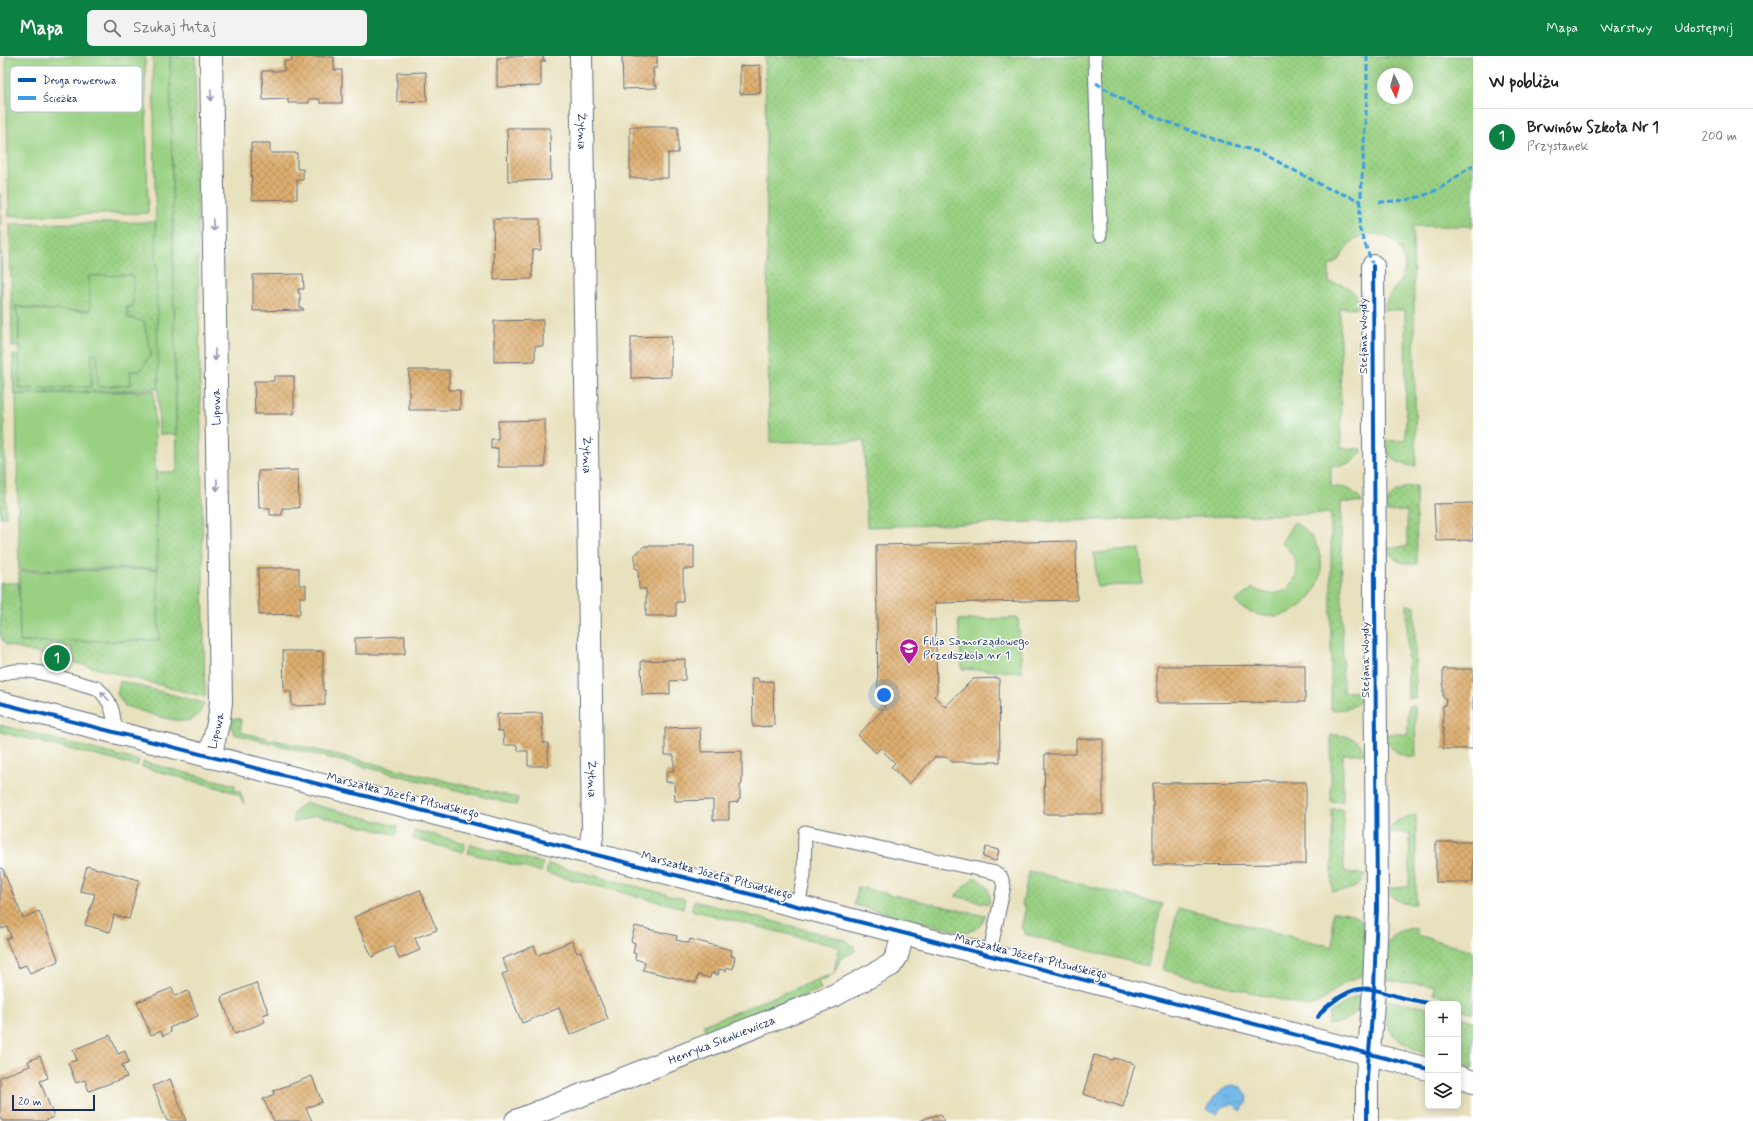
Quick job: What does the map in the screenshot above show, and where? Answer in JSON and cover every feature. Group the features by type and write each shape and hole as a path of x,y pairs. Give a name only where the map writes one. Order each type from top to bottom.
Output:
{"street":[{"name":"Lipowa","path":"210,757 219,719 221,702 211,56"},
{"name":"Żytnia","path":"582,56 592,672 593,830 589,853"},
{"name":"Stefana Woydy","path":"1367,1121 1377,909 1373,266"},
{"name":"Marszałka Józefa Piłsudskiego","path":"0,703 903,933 1425,1069"},
{"name":"Henryka Sienkiewicza","path":"516,1121 833,996 891,965 897,956 903,933"},
{"path":"1461,1078 1473,1082"}],"lane":[{"path":"1095,56 1100,235"},
{"path":"0,675 6,672 23,670 97,688 105,695 114,711 115,732"},
{"path":"798,907 804,875 805,832 996,873 1001,877 1004,886 989,956"}],"green space":[{"path":"6,56 145,56 148,213 9,216"},
{"path":"153,56 170,56 176,434 159,434"},
{"path":"170,56 195,56 205,697 69,661 72,648 50,643 47,656 6,645 0,636 0,583 19,583 20,642 159,640 155,472 177,472"},
{"path":"765,56 1473,56 1473,226 1413,226 1416,466 1399,463 1395,460 1388,452 1385,441 1406,440 1405,310 1384,310 1386,302 1402,278 1405,263 1401,251 1397,244 1385,236 1378,234 1366,235 1359,237 1350,243 1338,260 1329,266 1329,283 1341,284 1350,289 1357,297 1361,308 1340,308 1341,448 1362,449 1362,452 1350,464 1331,466 1331,487 1346,488 1354,492 1362,503 1341,502 1343,692 1364,692 1360,702 1356,705 1347,709 1331,710 1331,513 867,527 864,441 771,442 769,422"},
{"path":"0,194 6,517 0,517"},
{"path":"156,222 159,389 14,394 13,355 19,356 20,388 91,353 97,354 131,385 130,371 140,371 151,354 144,322 127,317 127,307 133,306 103,309 46,310 15,306 19,318 19,347 12,347 10,224"},
{"path":"133,275 133,306 127,307 127,317 144,322 151,354 140,371 130,371 131,385 98,387 97,354 92,353 91,387 20,389 19,319 15,306 39,310 90,311 89,276"},
{"path":"154,391 157,568 19,570 16,394"},
{"path":"1416,486 1417,564 1398,561 1386,548 1407,547 1407,511 1386,512 1389,500 1395,493 1405,488"},
{"path":"1294,522 1308,533 1319,551 1321,569 1317,587 1306,601 1292,612 1274,616 1255,614 1235,602 1253,588 1266,593 1277,593 1286,589 1293,582 1296,573 1296,563 1291,553 1281,543"},
{"path":"1140,549 1143,583 1097,587 1094,553"},
{"path":"157,569 159,640 20,642 19,572"},
{"path":"1407,605 1415,606 1415,698 1408,698"},
{"path":"1018,618 1022,672 962,669 958,620"},
{"path":"120,681 204,703 198,715 191,720 185,721 169,719 125,706 117,694"},
{"path":"1408,706 1415,706 1416,757 1406,756 1392,749 1387,734 1408,734"},
{"path":"229,718 241,719 241,732 518,798 516,805 234,734"},
{"path":"0,725 139,761 137,766 0,732"},
{"path":"1331,735 1352,738 1360,744 1364,754 1343,754 1343,801 1331,802"},
{"path":"143,762 235,785 234,790 240,791 244,804 239,795 230,791 142,767"},
{"path":"307,803 398,826 396,835 316,815 294,823 294,813 300,806"},
{"path":"1332,809 1343,809 1344,869 1346,872 1365,875 1359,884 1352,889 1342,891 1332,891"},
{"path":"1416,815 1416,904 1411,904 1399,902 1388,890 1390,888 1409,887 1410,833 1387,833 1392,825 1399,820"},
{"path":"415,830 465,843 463,852 413,839"},
{"path":"471,844 543,863 541,872 468,853"},
{"path":"548,864 685,899 683,908 546,873"},
{"path":"1029,871 1162,904 1147,966 1025,934 1021,927 1026,907 1022,905"},
{"path":"974,877 982,881 987,887 990,895 989,904 955,896"},
{"path":"858,887 986,916 980,926 966,933 854,905"},
{"path":"694,901 846,940 853,945 855,951 840,959 834,972 839,947 691,910"},
{"path":"1178,908 1333,947 1333,912 1347,913 1356,917 1362,923 1365,932 1366,942 1363,976 1355,978 1342,985 1316,1004 1309,1007 1163,970"},
{"path":"1416,928 1417,935 1473,951 1473,1013 1461,1009 1461,1001 1445,1001 1446,998 1434,994 1435,986 1386,980 1386,951 1388,944 1396,933"},
{"path":"833,973 827,978 818,982 821,989 791,1001 785,1001 782,1005 707,1035 703,1025"},
{"path":"1355,997 1361,997 1354,1014 1345,1020 1327,1025 1330,1013"},
{"path":"1385,1000 1425,1007 1425,1054 1397,1039 1389,1029"},
{"path":"1461,1017 1473,1021 1473,1068 1461,1064"}],"water":[{"path":"1233,1085 1241,1087 1248,1097 1247,1103 1240,1111 1233,1104 1224,1106 1217,1114 1207,1110 1220,1091"}],"building":[{"path":"292,56 334,57 334,70 342,70 342,103 320,103 320,99 309,99 309,103 288,103 288,99 263,100 262,71 284,71 284,61 292,61"},
{"path":"507,56 543,56 543,59 546,61 541,61 541,86 497,87 497,58 507,58"},
{"path":"622,56 657,56 657,68 653,68 654,85 657,85 657,88 623,89"},
{"path":"760,65 760,93 740,94 740,66"},
{"path":"426,72 427,101 397,102 397,73"},
{"path":"630,127 678,127 678,153 668,153 668,178 630,178"},
{"path":"507,128 550,128 551,180 508,181"},
{"path":"251,143 270,143 270,153 297,153 297,169 303,169 303,180 297,180 297,199 252,200"},
{"path":"493,219 540,219 541,250 533,250 532,279 494,280"},
{"path":"303,274 304,289 298,289 298,293 300,293 300,308 303,308 304,310 253,311 253,275"},
{"path":"543,320 543,346 535,346 535,361 494,362 494,321"},
{"path":"671,336 671,377 631,378 631,337"},
{"path":"409,370 449,370 449,390 460,390 460,410 409,410"},
{"path":"274,376 294,376 294,414 255,414 254,381 274,381"},
{"path":"545,420 545,467 498,467 498,448 491,449 491,439 498,439 498,421"},
{"path":"298,470 299,508 282,508 282,515 270,515 270,508 259,508 258,471"},
{"path":"1473,503 1473,540 1436,541 1434,504"},
{"path":"1076,541 1077,600 935,603 937,693 934,696 945,707 973,679 999,678 1000,762 952,762 946,757 935,757 909,784 891,767 895,763 880,748 876,753 858,735 884,708 884,697 878,691 876,545"},
{"path":"644,546 694,546 694,569 683,569 683,602 676,602 676,616 646,616 646,589 639,589 638,569 635,568 635,555"},
{"path":"258,568 299,568 299,585 306,585 306,597 300,597 300,614 259,615"},
{"path":"405,636 405,654 355,654 355,638"},
{"path":"283,651 323,651 323,690 325,690 325,705 292,706 291,691 284,691"},
{"path":"685,659 685,680 670,681 670,694 642,695 641,661"},
{"path":"1305,665 1305,702 1157,703 1157,666"},
{"path":"1443,669 1473,669 1473,749 1443,749 1443,705 1445,706 1446,698 1443,698"},
{"path":"752,678 758,678 759,682 773,681 774,726 753,727"},
{"path":"542,713 543,743 548,743 548,766 528,766 528,751 518,751 517,745 504,745 503,731 498,731 497,714"},
{"path":"700,727 701,752 742,751 742,784 740,785 740,799 738,802 729,803 729,820 713,820 713,800 675,801 674,782 666,782 666,771 674,771 674,755 665,755 665,728"},
{"path":"1076,739 1103,739 1103,814 1044,814 1045,754 1076,754"},
{"path":"1306,782 1306,864 1153,865 1153,783"},
{"path":"1436,842 1473,842 1473,882 1436,882"},
{"path":"986,847 999,850 996,861 983,857"},
{"path":"87,866 139,880 129,919 114,915 110,932 85,925 95,894 80,891"},
{"path":"2,868 23,918 39,911 59,961 30,973 26,965 18,968 6,939 11,937 7,927 2,929 0,925 0,869"},
{"path":"420,890 437,930 415,938 420,950 399,959 394,946 372,957 354,917"},
{"path":"635,926 677,936 676,940 689,943 690,939 732,950 731,956 735,957 733,969 727,967 726,971 719,969 718,975 711,973 710,978 698,975 696,983 643,970 645,962 635,959 636,954 633,953 635,943 631,941"},
{"path":"572,941 577,953 581,952 608,1019 570,1035 559,1008 522,1023 502,974 508,972 502,959 534,946 538,955"},
{"path":"256,983 269,1013 262,1015 265,1022 235,1034 221,997"},
{"path":"172,988 175,996 188,991 198,1016 169,1028 171,1032 163,1036 161,1031 151,1035 137,1002"},
{"path":"110,1035 118,1054 125,1051 129,1062 122,1065 127,1077 89,1091 85,1080 76,1083 68,1063 77,1060 73,1050"},
{"path":"1094,1055 1113,1060 1114,1058 1135,1064 1123,1107 1083,1094"},
{"path":"40,1056 48,1078 40,1081 54,1117 44,1121 2,1121 0,1117 0,1077 30,1066 28,1061"},
{"path":"312,1076 322,1102 306,1108 312,1121 274,1121 263,1099 274,1094 273,1091"},
{"path":"170,1079 186,1121 167,1121 153,1086"},
{"path":"941,1114 944,1121 920,1121 930,1117"}],"marked path":[{"path":"1367,56 1367,96 1359,227 1373,266"},
{"path":"1096,83 1145,113 1204,136 1262,153 1325,187 1361,201"},
{"path":"1379,202 1405,200 1437,190 1473,166"}],"cycle path":[{"path":"1367,1121 1367,1077 1374,990 1377,909 1373,266"},
{"path":"0,703 903,933 1425,1068"},
{"path":"1318,1017 1327,1007 1353,990 1370,989 1425,1003"}],"place":[{"name":"Brwinów Szkoła Nr 1","path":"57,658"},
{"name":"Filia Samorządowego Przedszkola nr 1","path":"909,665"}]}
